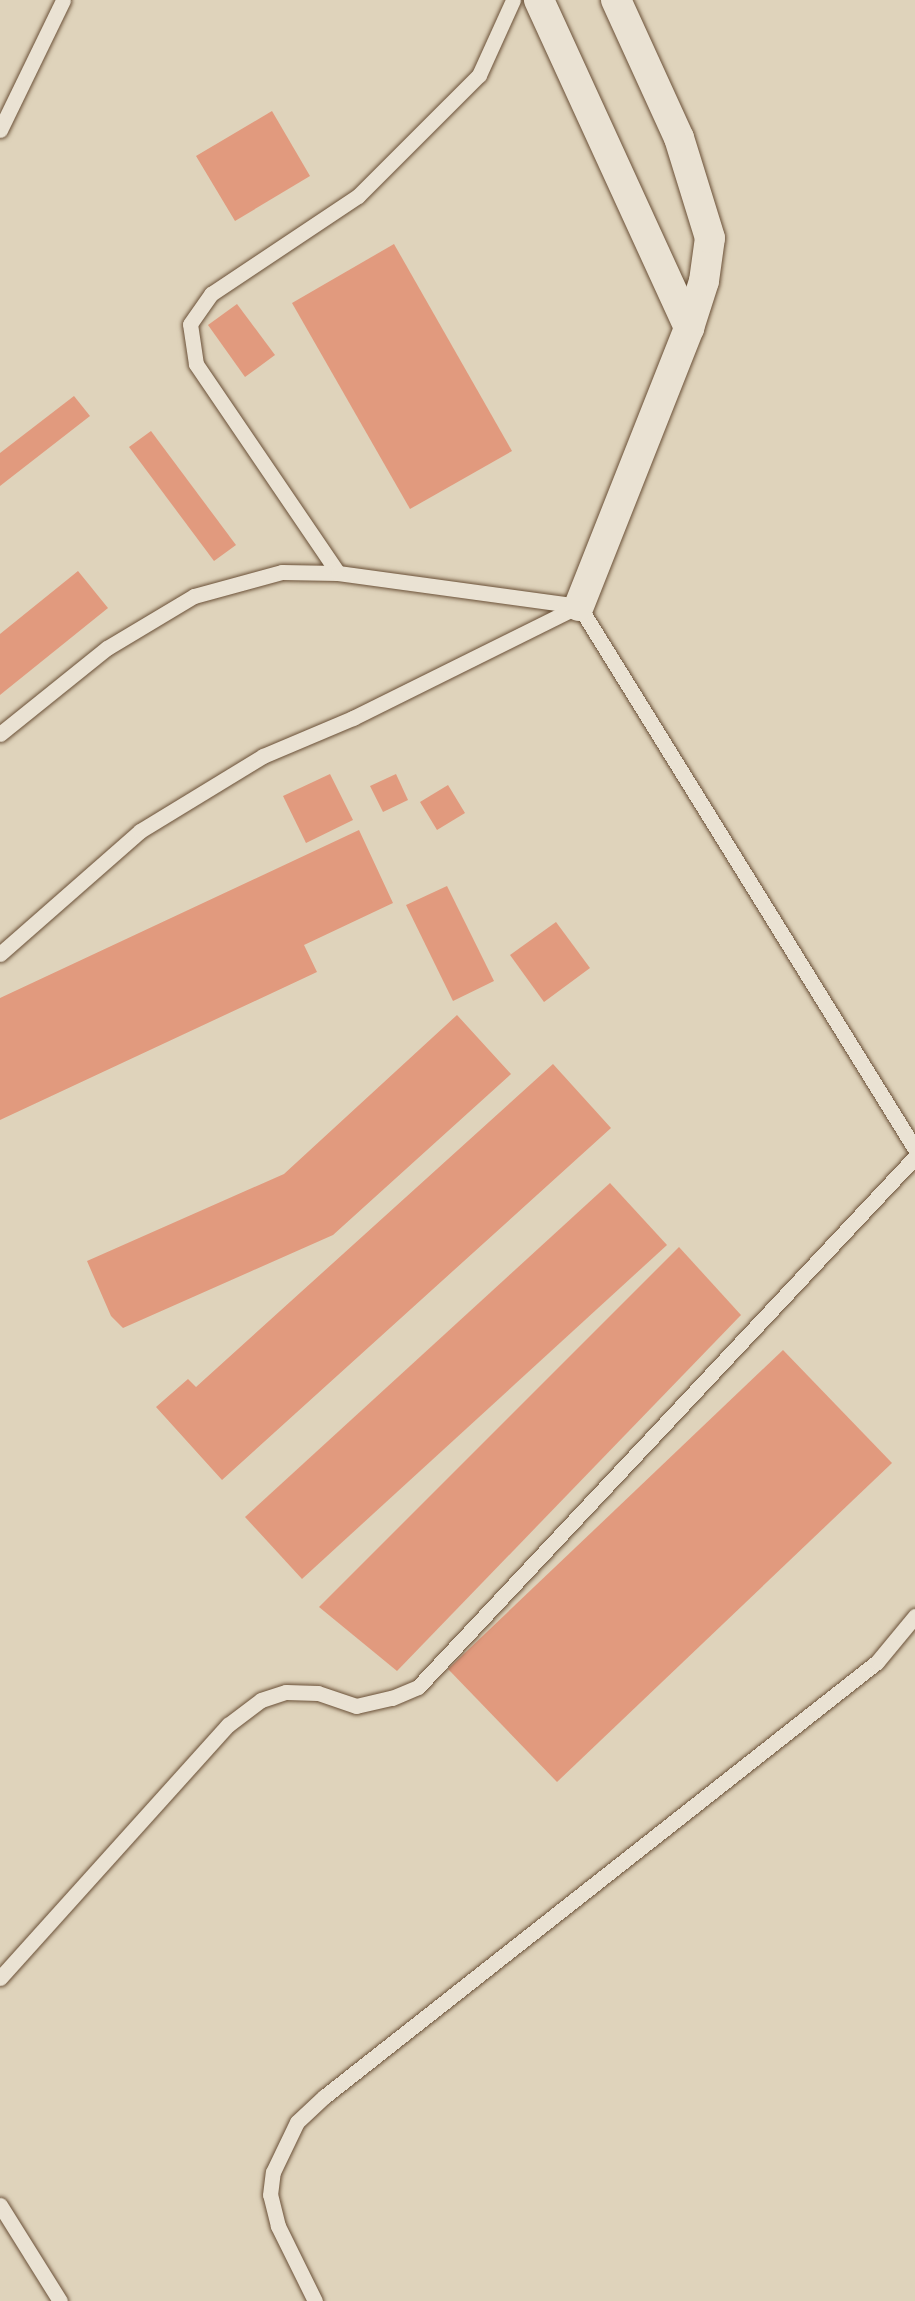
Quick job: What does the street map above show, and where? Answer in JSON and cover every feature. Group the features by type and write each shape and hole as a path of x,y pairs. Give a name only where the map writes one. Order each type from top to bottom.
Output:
{"street":[{"path":"539,0 689,328"},
{"path":"579,606 689,328 704,281 710,238 679,138 616,0"}],"lane":[{"path":"0,130 63,0"},
{"path":"338,573 196,364 190,324 211,294 358,196 479,75 513,0"},
{"path":"0,734 107,648 194,596 282,572 338,573 579,606"},
{"path":"0,954 140,831 263,756 353,718 579,606"},
{"path":"579,606 915,1149"},
{"path":"0,1977 228,1725 261,1700 286,1692 318,1693 356,1706 392,1698 418,1687 915,1157"},
{"path":"315,2301 278,2226 270,2195 273,2172 297,2122 325,2096 877,1662 915,1616"},
{"path":"0,2205 60,2301"}],"building":[{"path":"272,111 310,176 235,221 196,156"},
{"path":"394,244 512,451 410,509 292,303"},
{"path":"237,304 275,355 245,377 208,325"},
{"path":"74,396 90,416 0,486 0,453"},
{"path":"151,431 236,545 214,561 129,447"},
{"path":"78,571 108,608 0,695 0,634"},
{"path":"330,774 353,820 306,843 283,796"},
{"path":"396,774 408,800 383,812 370,786"},
{"path":"448,785 465,813 437,830 420,802"},
{"path":"359,830 393,903 304,945 317,972 0,1120 0,998"},
{"path":"447,886 494,981 453,1001 406,905"},
{"path":"556,922 590,968 544,1002 510,955"},
{"path":"457,1015 511,1074 333,1235 123,1328 111,1316 87,1261 284,1174"},
{"path":"553,1064 611,1128 222,1480 156,1407 188,1379 196,1387"},
{"path":"610,1183 667,1245 302,1579 245,1517"},
{"path":"679,1247 741,1315 397,1671 319,1607"},
{"path":"783,1350 892,1463 557,1782 448,1669"}]}
